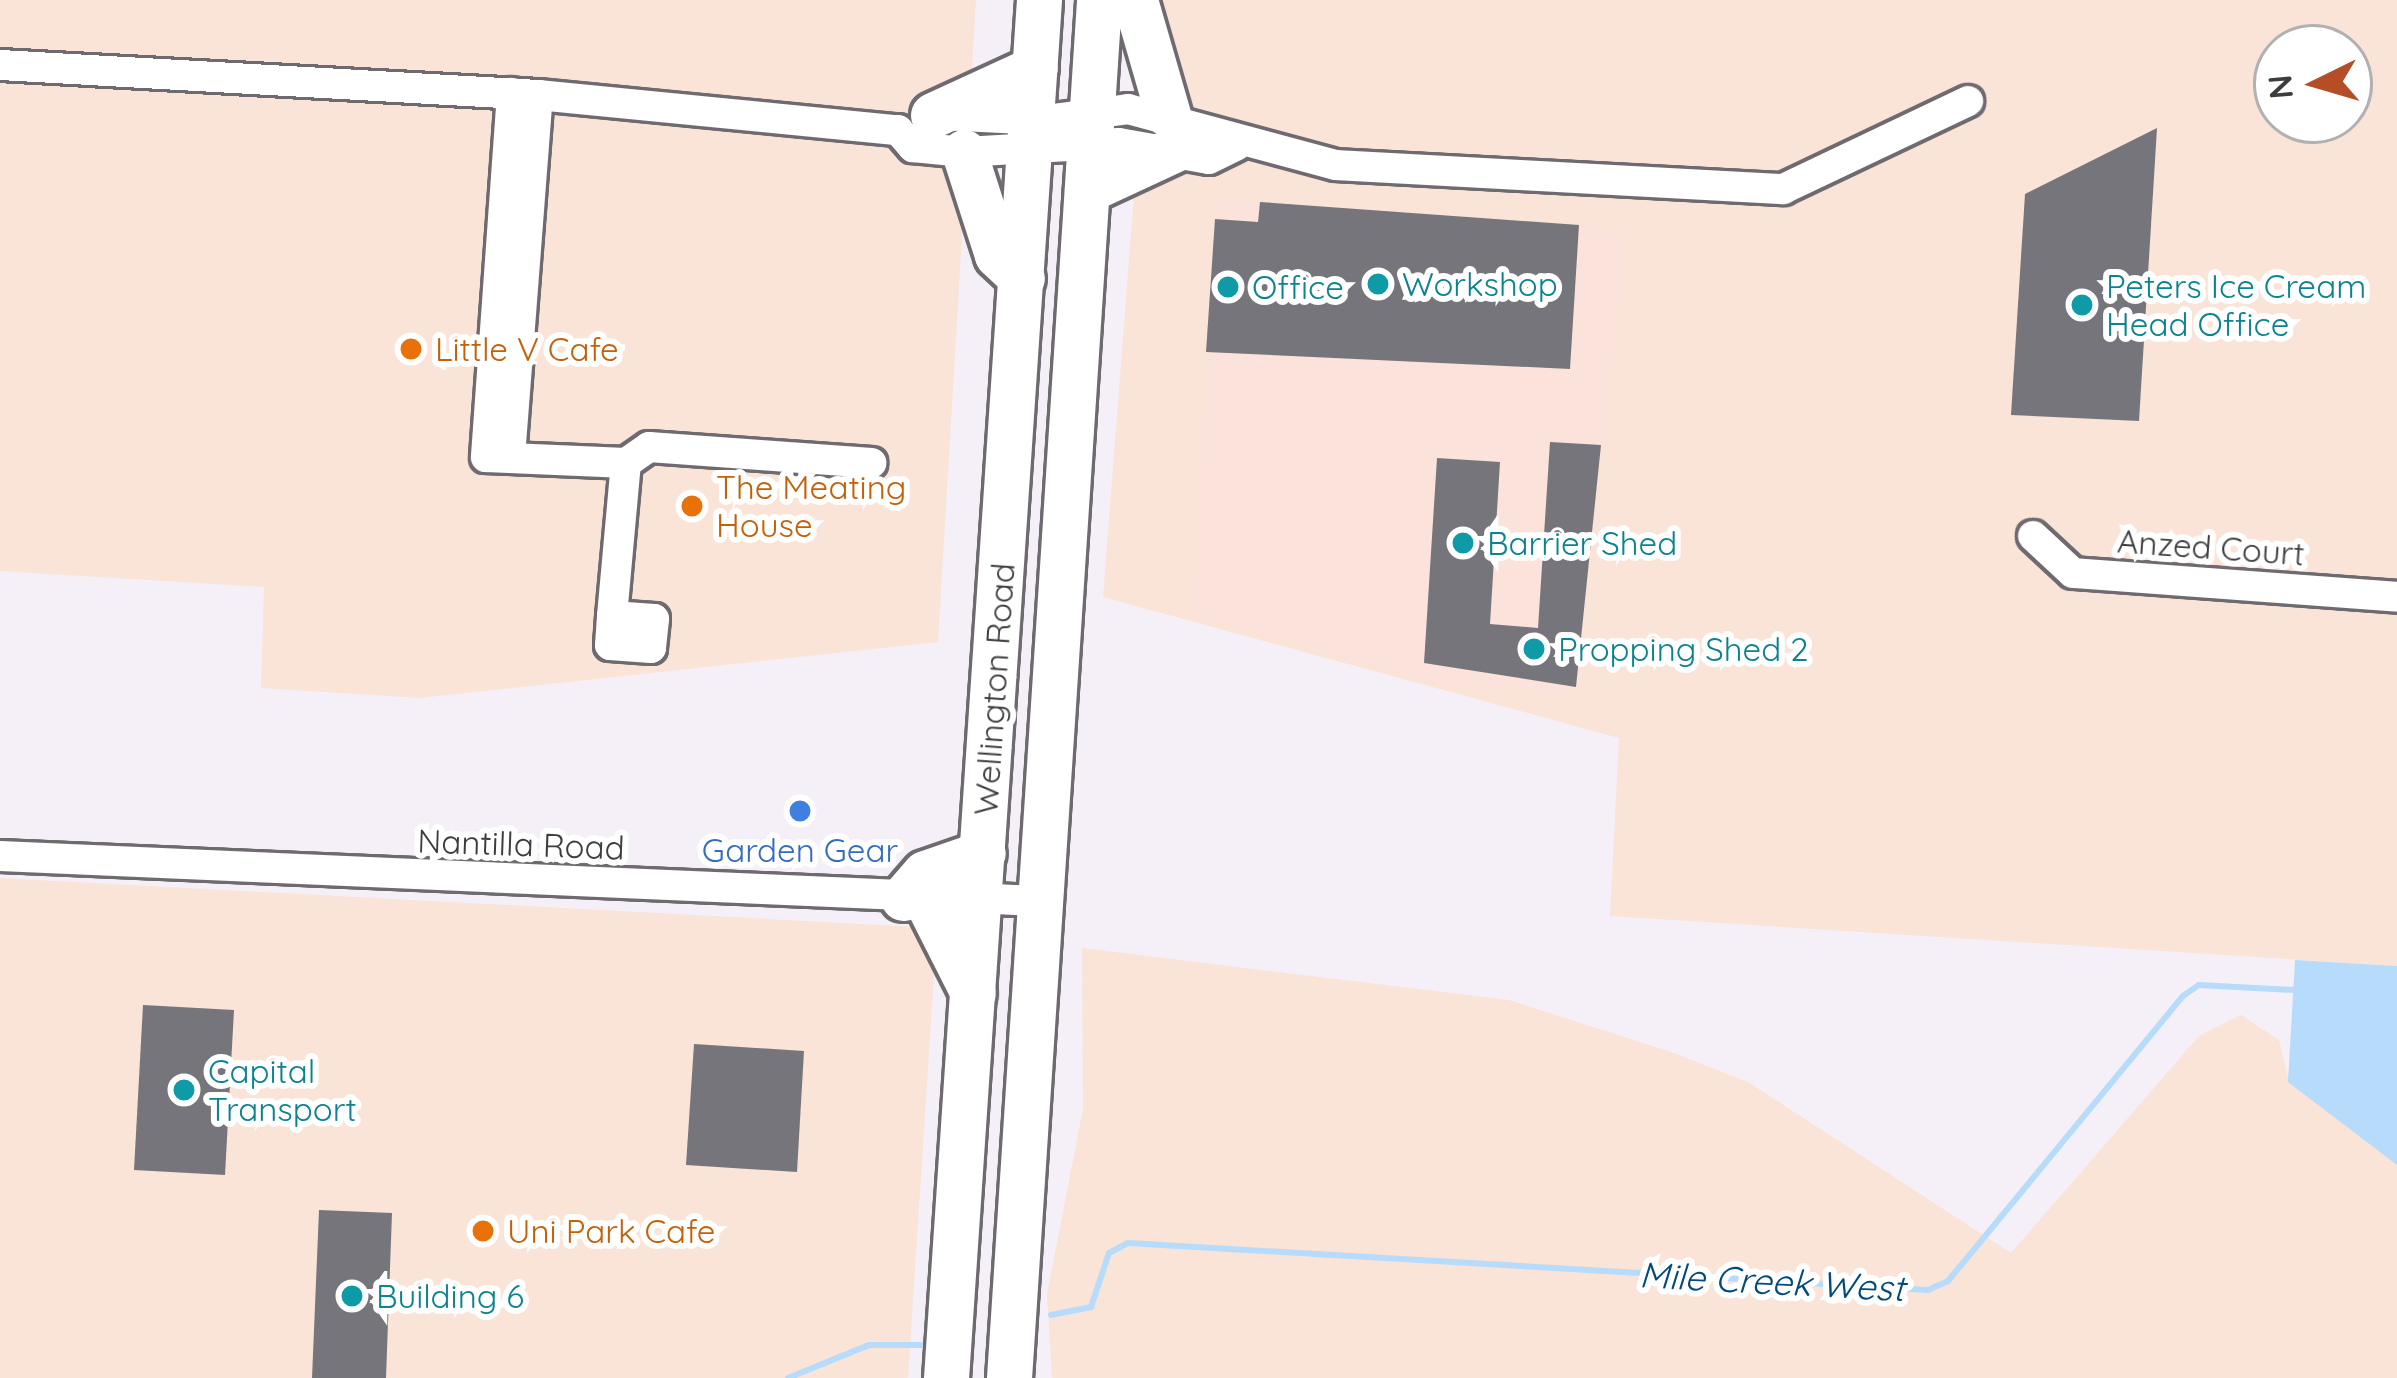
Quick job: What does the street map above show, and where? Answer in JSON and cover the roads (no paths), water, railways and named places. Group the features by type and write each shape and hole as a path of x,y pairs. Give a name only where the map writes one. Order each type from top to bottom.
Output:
{"highway":[{"name":"Wellington Road","path":"946,1378 1039,0"},
{"name":"Wellington Road","path":"1009,1378 1099,0"},
{"path":"1087,190 1170,132 1135,0"},
{"path":"916,122 1034,68"},
{"path":"964,152 997,255 1022,278"},
{"path":"973,993 914,898 925,873 982,853"}],"street":[{"path":"0,65 525,94 916,122 1031,137"},
{"path":"525,94 511,457 626,463 649,447 871,464"},
{"path":"916,122 913,147 964,152 1092,127 1170,132 1214,124 1236,146 1430,174 1783,189 1969,101"},
{"path":"612,616 626,463"},
{"name":"Anzed Court","path":"2033,536 2073,573 2397,597"},
{"name":"Nantilla Road","path":"0,856 1039,901"}],"water":[{"path":"2295,960 2397,966 2397,1165 2288,1082"}],"waterway":[{"name":"Mile Creek West","path":"1051,1315 1091,1307 1109,1253 1128,1243 1928,1290 1948,1281 2183,996 2199,985 2296,990"},
{"name":"Mile Creek West","path":"788,1378 869,1345 921,1345"}],"place":[{"name":"Workshop","path":"1378,284"},
{"name":"Office","path":"1228,287"},
{"name":"Peters Ice Cream Head Office","path":"2082,305"},
{"name":"Little V Cafe","path":"411,349"},
{"name":"The Meating House","path":"692,506"},
{"name":"Barrier Shed","path":"1463,543"},
{"name":"Propping Shed 2","path":"1534,649"},
{"name":"Garden Gear","path":"800,811"},
{"name":"Capital Transport","path":"184,1090"},
{"name":"Uni Park Cafe","path":"483,1231"},
{"name":"Building 6","path":"352,1296"}]}
